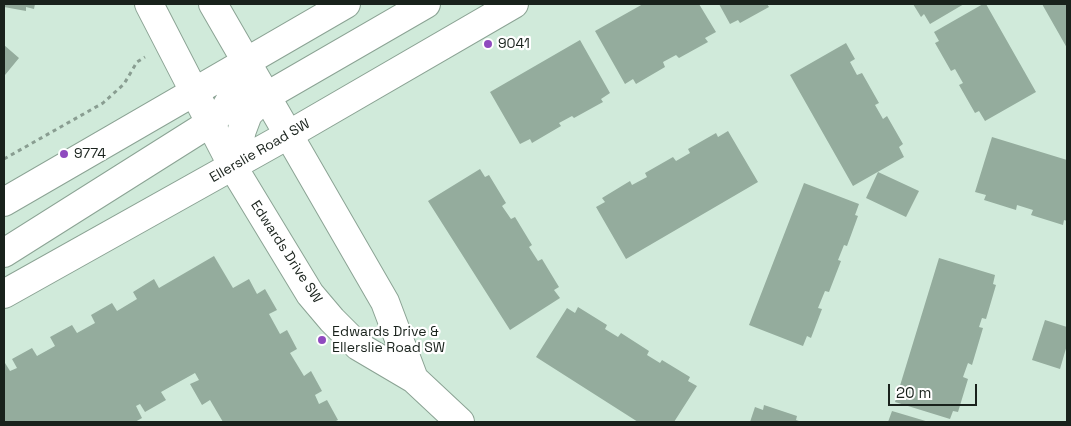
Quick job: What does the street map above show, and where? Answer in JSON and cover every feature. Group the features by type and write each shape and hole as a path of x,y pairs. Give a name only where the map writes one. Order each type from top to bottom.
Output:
{"main road":[{"name":"Edwards Drive SW","path":"149,4 233,167 310,294 358,346 414,379 460,422"},
{"name":"Edwards Drive SW","path":"213,4 385,302 414,379"},
{"path":"4,202 346,4"},
{"path":"233,167 248,114 266,97 426,4"},
{"name":"Ellerslie Road SW","path":"4,294 233,167 514,4"},
{"path":"4,253 210,123 225,109 236,90 246,62"}],"path":[{"path":"4,159 103,103 124,84 137,62 149,55"}],"building":[{"path":"4,4 35,4 34,9 26,7 26,11 4,7"},
{"path":"643,4 699,4 716,32 705,38 708,42 679,58 676,55 663,62 665,67 636,84 633,79 625,84 595,31"},
{"path":"719,4 767,4 769,7 740,23 738,20 730,24"},
{"path":"913,4 964,4 930,24 924,14 921,17"},
{"path":"986,4 1036,92 985,121 979,111 975,113 959,85 963,83 955,69 951,71 935,43 939,41 934,32"},
{"path":"1042,4 1067,4 1067,48"},
{"path":"580,40 610,93 601,99 603,102 574,118 572,116 559,123 561,126 532,143 530,139 520,144 490,92"},
{"path":"846,43 855,59 850,62 857,75 862,73 879,103 875,105 883,119 887,116 903,144 899,147 904,157 853,186 790,75"},
{"path":"4,45 19,58 5,75 4,74"},
{"path":"728,131 758,182 626,259 596,207 605,202 602,198 630,181 632,185 647,177 645,173 673,157 676,161 690,153 688,149 716,133 718,137"},
{"path":"992,137 1067,160 1067,221 1064,220 1063,225 1031,215 1033,210 1017,205 1016,210 984,200 986,195 975,192"},
{"path":"480,169 485,177 489,175 506,203 502,206 511,219 515,217 532,245 529,247 538,261 542,259 559,287 554,290 560,298 510,330 428,201"},
{"path":"878,172 919,191 906,217 866,198"},
{"path":"804,183 859,204 855,215 858,216 847,246 844,245 838,260 841,261 829,292 825,291 818,308 822,309 811,338 807,336 803,346 749,325"},
{"path":"214,256 233,288 249,279 257,294 265,289 277,310 269,314 280,334 287,330 297,349 290,353 304,376 311,371 322,391 315,395 319,404 327,400 338,420 334,422 223,422 210,400 202,405 190,384 199,380 195,373 161,392 166,400 145,412 140,404 136,406 142,418 135,422 4,422 5,363 10,371 17,368 12,359 32,348 37,356 55,346 50,337 72,325 77,333 95,323 91,315 112,303 117,311 137,299 133,292 154,279 159,288"},
{"path":"939,258 995,275 993,284 996,285 986,319 982,318 979,327 983,328 972,365 968,363 963,377 968,379 958,412 953,411 950,419 895,402"},
{"path":"578,307 607,325 605,329 618,337 621,333 649,351 647,355 660,363 662,360 690,377 688,381 697,386 674,422 638,422 536,357 567,308 575,313"},
{"path":"1045,320 1067,327 1067,345 1060,369 1032,360"},
{"path":"764,405 797,416 796,420 802,422 750,422 755,407 763,410"},
{"path":"892,411 929,422 888,422"}],"place":[{"name":"9041","path":"488,44"},
{"name":"9774","path":"64,154"},
{"name":"Edwards Drive & Ellerslie Road SW","path":"322,340"}]}
